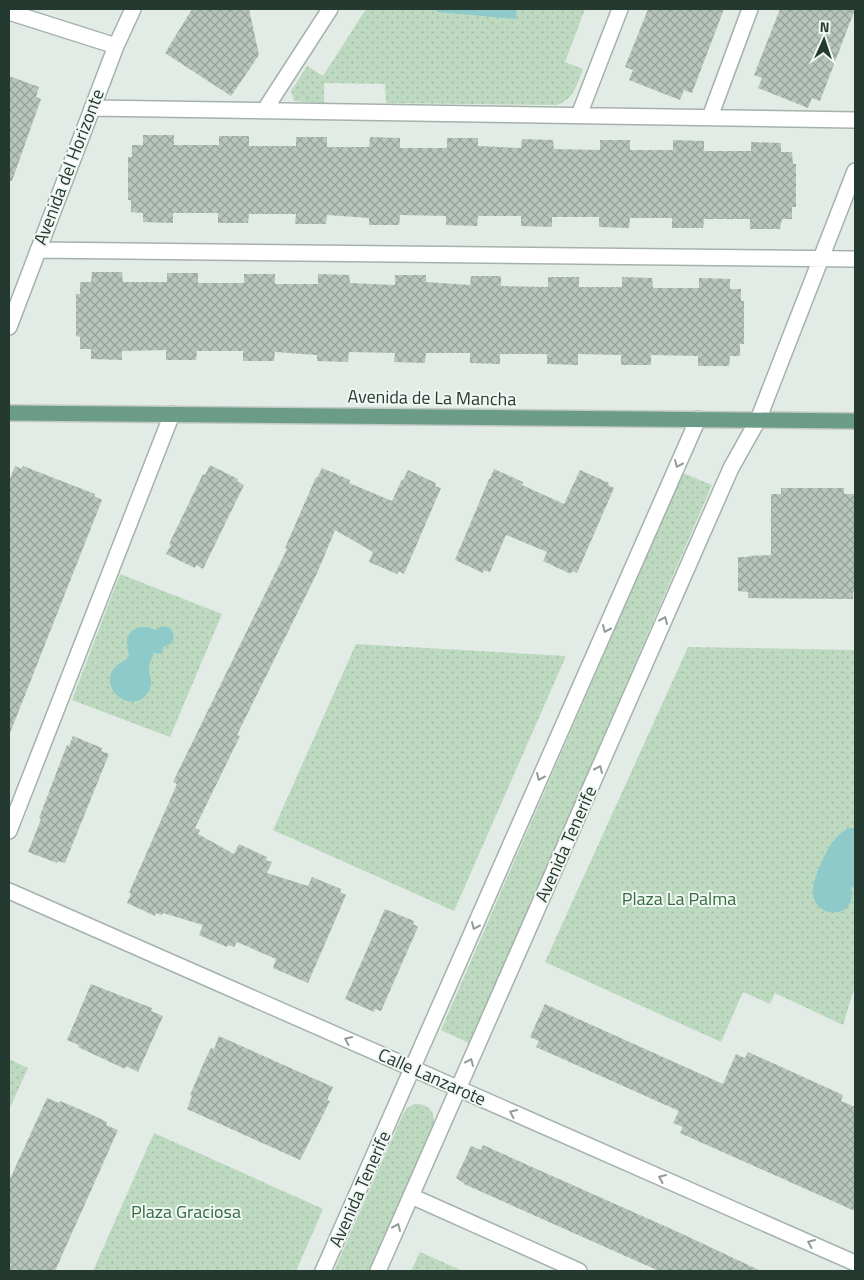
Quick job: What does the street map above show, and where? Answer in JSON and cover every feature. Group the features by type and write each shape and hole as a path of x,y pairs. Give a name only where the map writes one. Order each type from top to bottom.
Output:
{"main road":[{"name":"Avenida de La Mancha","path":"9,413 855,421"}],"street":[{"name":"Avenida del Horizonte","path":"9,327 116,46 133,9"},
{"path":"264,111 330,9"},
{"path":"579,115 620,9"},
{"path":"710,117 750,9"},
{"path":"9,12 116,46"},
{"path":"92,108 855,120"},
{"name":"Avenida Tenerife","path":"378,1271 731,468 758,420 855,171"},
{"path":"38,250 855,259"},
{"path":"9,831 172,414"},
{"name":"Avenida Tenerife","path":"323,1271 698,419"},
{"name":"Calle Lanzarote","path":"9,891 855,1263"},
{"path":"411,1196 578,1271"}],"green space":[{"path":"366,9 585,9 565,62 583,69 571,95 568,99 557,105 386,103 385,84 324,83 324,103 294,101 291,91 307,66 323,76"},
{"path":"683,473 712,485 471,1044 441,1030"},
{"path":"120,574 222,614 170,737 72,700"},
{"path":"356,644 566,656 454,911 273,830"},
{"name":"Plaza La Palma","path":"688,647 855,650 855,986 843,1025 775,993 770,1004 743,992 721,1042 545,962"},
{"path":"9,1059 28,1068 9,1110"},
{"path":"414,1104 424,1105 431,1110 434,1118 433,1128 370,1271 334,1271 403,1114 407,1108"},
{"name":"Plaza Graciosa","path":"154,1133 323,1209 296,1271 93,1271"},
{"path":"420,1252 463,1271 411,1271"}],"water":[{"path":"438,9 517,9 516,19 437,12"},
{"path":"162,626 170,628 173,640 170,644 163,647 162,654 154,653 149,666 151,682 149,691 141,699 132,702 123,699 115,694 110,676 116,666 129,658 127,644 130,633 137,628 146,627 155,630"},
{"path":"849,828 855,828 855,888 851,887 852,897 849,905 844,910 829,912 822,909 816,903 813,895 814,882 830,846 840,834"}],"building":[{"path":"192,9 249,9 259,55 231,96 165,53"},
{"path":"648,9 724,9 692,93 684,90 680,100 629,80 633,70 625,67"},
{"path":"780,9 855,9 820,101 812,98 808,108 758,88 762,78 754,75"},
{"path":"9,76 39,87 36,97 41,99 12,181 9,181"},
{"path":"143,135 174,135 174,145 219,145 219,136 249,136 249,146 296,146 296,137 327,137 327,147 369,147 370,137 400,138 400,148 447,148 447,138 478,138 478,146 521,148 522,139 553,140 554,149 600,150 600,140 630,140 630,150 673,150 673,140 704,141 704,151 751,151 751,142 781,143 781,152 792,152 793,164 796,164 796,207 792,207 792,219 782,219 780,229 750,229 750,219 704,219 703,228 672,228 672,218 630,218 629,228 599,227 599,217 552,217 552,227 521,226 521,216 478,216 477,226 446,225 446,216 400,215 399,225 369,225 369,218 327,215 326,224 295,224 296,214 249,214 248,223 218,223 218,213 173,213 173,223 143,222 143,213 131,212 131,200 128,200 128,157 132,157 132,145 143,145"},
{"path":"92,272 122,272 123,282 167,282 167,273 198,273 198,283 244,283 244,274 275,274 275,284 318,284 318,274 349,275 350,283 395,285 395,275 426,275 426,282 470,285 471,276 501,276 501,286 548,287 548,277 579,277 579,287 622,287 622,277 652,278 653,288 699,288 699,278 730,279 730,289 741,289 741,301 744,301 744,344 740,344 740,356 730,356 729,366 698,366 698,356 651,355 651,365 621,365 621,355 578,354 578,365 547,364 547,354 500,354 500,364 470,363 470,353 426,353 425,363 394,362 395,353 349,352 348,362 317,361 317,355 275,352 274,361 243,361 243,351 197,351 196,360 166,360 166,350 122,351 122,360 91,359 91,349 80,349 80,337 76,336 76,294 80,294 80,282 91,282"},
{"path":"210,465 238,479 237,481 244,485 203,569 196,565 195,568 166,554 203,474 205,475"},
{"path":"15,466 22,469 23,466 95,494 94,496 102,500 9,733 9,481"},
{"path":"322,468 350,480 349,483 392,501 408,470 436,483 435,486 441,488 404,574 399,571 397,574 369,562 373,552 335,530 318,571 237,735 240,736 195,828 200,830 198,834 234,854 239,844 267,857 266,860 272,862 267,873 308,886 312,877 341,889 340,892 346,895 308,983 273,968 276,959 237,942 234,947 228,945 227,947 199,935 203,925 163,913 162,915 156,913 155,916 127,903 131,894 129,893 177,784 173,782 287,549 285,548 316,477"},
{"path":"494,469 523,482 522,485 564,504 580,470 609,483 608,485 614,488 577,573 572,571 571,574 543,561 547,552 506,535 490,572 484,570 483,573 455,560"},
{"path":"781,488 844,488 844,494 855,494 855,592 853,592 853,599 748,598 748,592 738,591 738,557 771,555 771,494 781,494"},
{"path":"73,736 102,748 101,751 109,754 65,863 58,861 57,863 28,852 67,745 69,746"},
{"path":"385,909 414,921 413,924 418,927 381,1011 375,1009 374,1012 345,999"},
{"path":"91,984 152,1008 151,1011 163,1016 138,1072 126,1066 125,1069 67,1040"},
{"path":"545,1004 723,1084 736,1054 745,1058 748,1052 843,1095 841,1101 855,1107 855,1211 680,1133 683,1127 673,1123 679,1111 536,1047 539,1041 530,1037"},
{"path":"219,1036 333,1087 327,1100 330,1101 300,1160 187,1109 192,1096 190,1095 205,1060 211,1048 214,1049"},
{"path":"47,1098 59,1103 60,1101 86,1112 107,1122 106,1125 118,1130 55,1271 9,1271 9,1181"},
{"path":"483,1145 761,1271 659,1271 464,1184 456,1178 471,1146 481,1150"}]}
